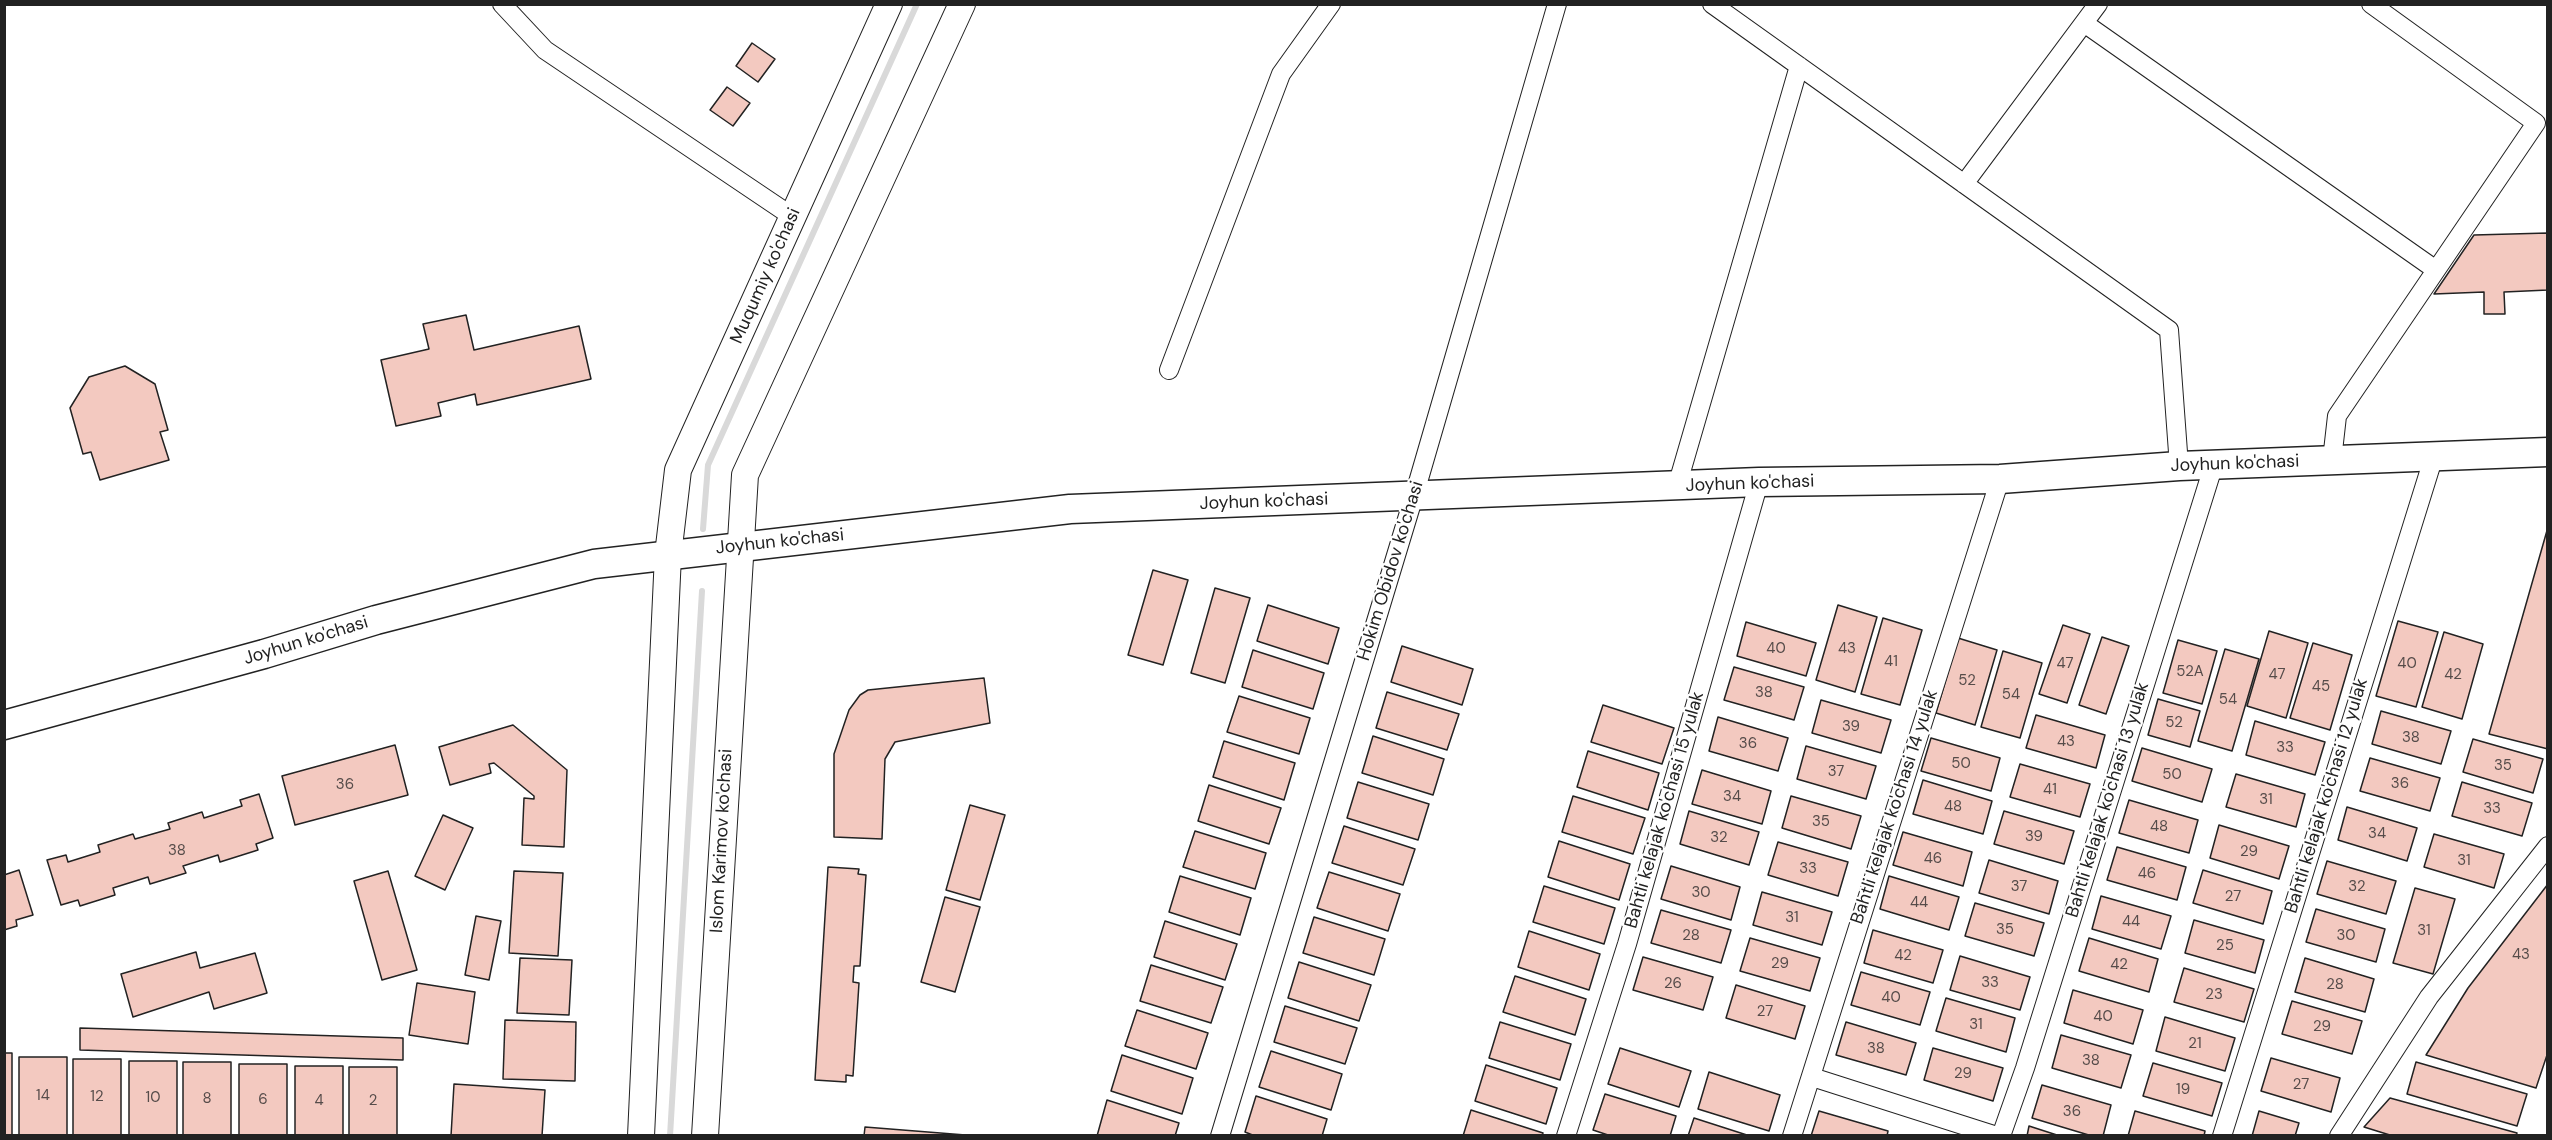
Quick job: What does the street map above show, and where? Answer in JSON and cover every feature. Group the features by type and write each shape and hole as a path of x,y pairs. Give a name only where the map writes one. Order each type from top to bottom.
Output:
{"main road":[{"name":"Muqumiy ko'chasi","path":"668,555 678,471 889,4"},
{"path":"740,546 745,476 962,4"},
{"name":"Joyhun ko'chasi","path":"4,725 264,654 375,620 594,564 1070,509 1759,482 2000,479 2214,464 2547,452"},
{"name":"Islom Karimov ko'chasi","path":"705,1136 740,546"},
{"path":"641,1136 668,555"}],"street":[{"path":"502,4 545,50 793,217"},
{"path":"1169,370 1281,74 1331,4"},
{"name":"Hokim Obidov ko'chasi","path":"1220,1136 1414,496 1557,4"},
{"path":"1712,4 2169,330 2179,466"},
{"path":"1964,184 2098,4"},
{"path":"2332,460 2337,416 2536,123 2371,4"},
{"path":"2084,23 2436,270"},
{"path":"1677,486 1799,66"},
{"name":"Bahtli kelajak ko'chasi 12 yulak","path":"2222,1136 2434,456"},
{"name":"Bahtli kelajak ko'chasi 13 yulak","path":"2001,1136 2025,1068 2214,464"},
{"name":"Bahtli kelajak ko'chasi 14 yulak","path":"1792,1136 1812,1077 1831,1006 2000,479"},
{"name":"Bahtli kelajak ko'chasi 15 yulak","path":"1566,1136 1627,944 1759,482"},
{"path":"2338,1136 2429,997 2547,846"},
{"path":"1812,1077 1997,1136"}],"building":[{"path":"752,43 775,59 758,82 736,66"},
{"path":"727,87 750,103 733,126 710,110"},
{"path":"2548,233 2548,290 2504,292 2505,314 2484,314 2484,292 2434,294 2474,235"},
{"path":"466,315 474,350 579,326 591,379 477,405 475,394 438,403 441,416 396,426 381,360 429,349 423,324"},
{"path":"125,366 155,384 168,430 160,432 169,460 100,480 91,452 83,454 70,408 89,377"},
{"path":"2548,527 2548,749 2489,734"},
{"path":"1153,570 1188,580 1163,665 1128,655"},
{"path":"1215,588 1250,598 1225,683 1191,673"},
{"path":"1268,605 1339,628 1328,664 1257,641"},
{"path":"1838,605 1877,617 1855,692 1816,680"},
{"path":"1883,618 1922,630 1900,705 1861,694"},
{"path":"2398,621 2438,632 2416,707 2376,696"},
{"path":"1746,622 1816,643 1806,676 1737,656"},
{"path":"2063,625 2090,634 2067,703 2039,694"},
{"path":"2269,631 2308,643 2286,718 2247,706"},
{"path":"2444,632 2483,644 2462,719 2422,707"},
{"path":"2102,637 2129,646 2106,714 2079,705"},
{"path":"1958,638 1997,650 1975,725 1936,713"},
{"path":"2178,640 2217,651 2202,704 2163,693"},
{"path":"2313,643 2352,655 2330,730 2290,718"},
{"path":"1402,646 1473,669 1462,705 1391,682"},
{"path":"2225,649 2259,659 2232,751 2198,741"},
{"path":"1253,650 1324,673 1313,709 1242,687"},
{"path":"2003,651 2042,663 2020,738 1981,727"},
{"path":"1734,667 1804,687 1794,720 1724,700"},
{"path":"984,678 990,723 895,742 885,759 882,839 834,837 834,754 849,710 860,695 868,690"},
{"path":"1387,692 1459,714 1447,750 1376,728"},
{"path":"1239,696 1310,718 1299,754 1227,732"},
{"path":"2158,699 2200,711 2190,747 2148,735"},
{"path":"1821,700 1891,720 1881,753 1812,733"},
{"path":"1603,705 1674,728 1662,764 1591,742"},
{"path":"2381,711 2451,731 2441,764 2372,744"},
{"path":"2036,715 2105,735 2096,768 2026,748"},
{"path":"1718,717 1788,738 1778,771 1709,751"},
{"path":"2255,721 2325,742 2315,775 2246,755"},
{"path":"513,725 567,770 564,847 522,845 524,798 534,799 534,796 494,763 489,764 491,773 450,785 439,747"},
{"path":"1373,736 1444,759 1433,795 1362,773"},
{"path":"1931,738 2000,758 1991,791 1921,771"},
{"path":"2473,739 2543,759 2533,793 2463,772"},
{"path":"1224,741 1295,763 1284,800 1213,777"},
{"path":"395,745 408,795 295,825 282,776"},
{"path":"1806,746 1876,766 1866,799 1797,779"},
{"path":"2142,748 2212,769 2202,802 2132,781"},
{"path":"1588,751 1659,773 1648,810 1577,787"},
{"path":"2370,758 2440,778 2430,811 2360,791"},
{"path":"2020,764 2090,784 2080,817 2010,797"},
{"path":"1702,770 1771,791 1762,824 1692,804"},
{"path":"2236,774 2305,794 2296,827 2226,807"},
{"path":"1923,780 1992,801 1983,834 1913,814"},
{"path":"1358,782 1429,804 1418,840 1347,818"},
{"path":"2462,782 2532,803 2522,836 2452,816"},
{"path":"1209,785 1281,808 1269,844 1198,821"},
{"path":"259,794 273,838 256,844 258,850 220,862 218,855 183,866 186,873 150,884 148,877 113,888 115,895 80,906 78,900 61,905 47,860 66,855 68,862 100,852 98,845 133,834 135,839 170,829 168,823 202,812 204,818 242,806 240,800"},
{"path":"1573,796 1645,818 1633,854 1562,832"},
{"path":"1791,796 1861,816 1851,849 1782,828"},
{"path":"2129,800 2198,820 2189,853 2119,833"},
{"path":"970,805 1005,815 980,900 946,890"},
{"path":"2347,807 2417,828 2407,861 2338,840"},
{"path":"1689,811 1759,832 1749,865 1680,844"},
{"path":"2004,811 2074,831 2064,864 1994,844"},
{"path":"443,815 473,828 445,890 415,876"},
{"path":"2219,825 2289,846 2279,879 2210,858"},
{"path":"1344,826 1415,849 1403,885 1332,863"},
{"path":"1195,831 1266,853 1255,889 1183,867"},
{"path":"1903,832 1972,852 1963,886 1893,865"},
{"path":"2434,834 2504,854 2494,888 2424,867"},
{"path":"1559,841 1630,864 1619,900 1548,877"},
{"path":"1778,842 1848,862 1838,896 1768,875"},
{"path":"2117,847 2186,867 2177,900 2107,880"},
{"path":"1989,860 2058,881 2049,914 1979,893"},
{"path":"2327,861 2396,881 2386,914 2317,894"},
{"path":"1671,866 1740,887 1731,920 1661,899"},
{"path":"828,867 859,869 858,874 866,875 860,966 854,966 853,982 859,983 853,1076 846,1075 846,1082 815,1080"},
{"path":"19,870 33,915 16,920 17,926 4,930 4,875"},
{"path":"2203,870 2272,891 2263,924 2193,903"},
{"path":"388,871 417,970 382,980 354,881"},
{"path":"514,871 563,873 558,956 509,953"},
{"path":"1329,872 1400,894 1388,931 1317,908"},
{"path":"1180,876 1251,898 1240,935 1169,912"},
{"path":"1889,876 1959,897 1949,930 1880,909"},
{"path":"2548,884 2548,1052 2536,1088 2426,1055 2468,988"},
{"path":"1544,886 1615,908 1604,944 1533,922"},
{"path":"2415,888 2455,899 2433,974 2393,963"},
{"path":"1762,892 1832,912 1822,945 1753,925"},
{"path":"2101,896 2171,916 2161,949 2092,929"},
{"path":"945,897 980,907 955,992 921,982"},
{"path":"1975,903 2044,923 2034,956 1965,936"},
{"path":"2316,909 2385,929 2376,962 2306,942"},
{"path":"1661,910 1731,930 1721,963 1651,943"},
{"path":"476,916 501,921 489,980 465,975"},
{"path":"1314,917 1385,939 1374,975 1303,953"},
{"path":"2194,920 2264,940 2255,973 2185,953"},
{"path":"1165,921 1237,944 1225,980 1154,957"},
{"path":"1873,930 1943,950 1933,983 1864,963"},
{"path":"1529,931 1600,954 1589,990 1518,967"},
{"path":"1750,938 1820,958 1810,991 1740,971"},
{"path":"2089,938 2158,959 2149,992 2079,971"},
{"path":"196,952 200,968 255,953 267,993 214,1009 209,992 133,1017 121,974"},
{"path":"1960,956 2030,977 2020,1010 1950,990"},
{"path":"1643,957 1713,977 1703,1010 1633,990"},
{"path":"520,958 572,960 569,1015 517,1013"},
{"path":"2305,958 2374,979 2365,1012 2295,992"},
{"path":"1299,962 1371,985 1359,1021 1288,998"},
{"path":"1151,965 1223,987 1211,1023 1140,1001"},
{"path":"2184,968 2254,989 2244,1022 2174,1002"},
{"path":"1861,972 1930,992 1920,1025 1851,1005"},
{"path":"1515,976 1586,999 1575,1035 1503,1012"},
{"path":"417,983 475,992 468,1044 409,1035"},
{"path":"1736,985 1805,1006 1795,1039 1726,1018"},
{"path":"2073,990 2143,1010 2133,1044 2064,1023"},
{"path":"1946,998 2015,1018 2006,1052 1936,1031"},
{"path":"2292,1001 2362,1021 2352,1054 2282,1034"},
{"path":"1285,1006 1357,1028 1345,1064 1274,1042"},
{"path":"1137,1010 1208,1033 1196,1069 1125,1046"},
{"path":"2165,1017 2235,1038 2225,1071 2156,1051"},
{"path":"505,1020 576,1022 575,1081 503,1079"},
{"path":"1500,1022 1571,1044 1560,1080 1489,1058"},
{"path":"1846,1022 1916,1043 1906,1075 1836,1055"},
{"path":"80,1028 403,1038 403,1060 80,1050"},
{"path":"2061,1035 2131,1055 2121,1088 2052,1068"},
{"path":"1620,1048 1691,1071 1679,1107 1608,1084"},
{"path":"1933,1048 2003,1068 1993,1101 1924,1080"},
{"path":"1271,1051 1342,1074 1331,1110 1259,1087"},
{"path":"4,1053 12,1053 12,1136 4,1136"},
{"path":"1122,1055 1193,1078 1182,1114 1111,1091"},
{"path":"19,1057 67,1057 67,1136 19,1136"},
{"path":"2271,1058 2340,1078 2331,1112 2261,1091"},
{"path":"73,1059 121,1059 121,1136 73,1136"},
{"path":"129,1061 177,1061 177,1136 129,1136"},
{"path":"183,1062 231,1062 231,1136 183,1136"},
{"path":"2416,1062 2527,1094 2517,1126 2407,1094"},
{"path":"2153,1063 2222,1083 2212,1116 2143,1096"},
{"path":"239,1064 287,1064 287,1136 239,1136"},
{"path":"1486,1065 1557,1088 1546,1124 1475,1101"},
{"path":"295,1066 343,1066 343,1136 295,1136"},
{"path":"349,1067 397,1067 397,1136 349,1136"},
{"path":"1709,1072 1780,1095 1769,1131 1698,1109"},
{"path":"454,1084 545,1090 542,1136 451,1136"},
{"path":"2042,1085 2111,1105 2103,1136 2092,1136 2032,1118"},
{"path":"1605,1094 1676,1116 1670,1136 1611,1136 1593,1130"},
{"path":"1256,1096 1327,1119 1322,1136 1255,1136 1245,1132"},
{"path":"2390,1098 2517,1133 2516,1136 2393,1136 2364,1127"},
{"path":"1107,1100 1179,1123 1175,1136 1097,1136"},
{"path":"1471,1110 1543,1133 1542,1136 1463,1136"},
{"path":"1819,1111 1888,1131 1887,1136 1811,1136"},
{"path":"2135,1111 2205,1131 2204,1136 2128,1136"},
{"path":"2259,1111 2299,1123 2295,1136 2252,1136"},
{"path":"1694,1118 1750,1136 1688,1136"},
{"path":"2029,1126 2060,1136 2027,1136"},
{"path":"865,1127 978,1136 864,1136"}],"waterway":[{"path":"703,529 708,465 917,4"},
{"path":"670,1136 702,591"}]}
